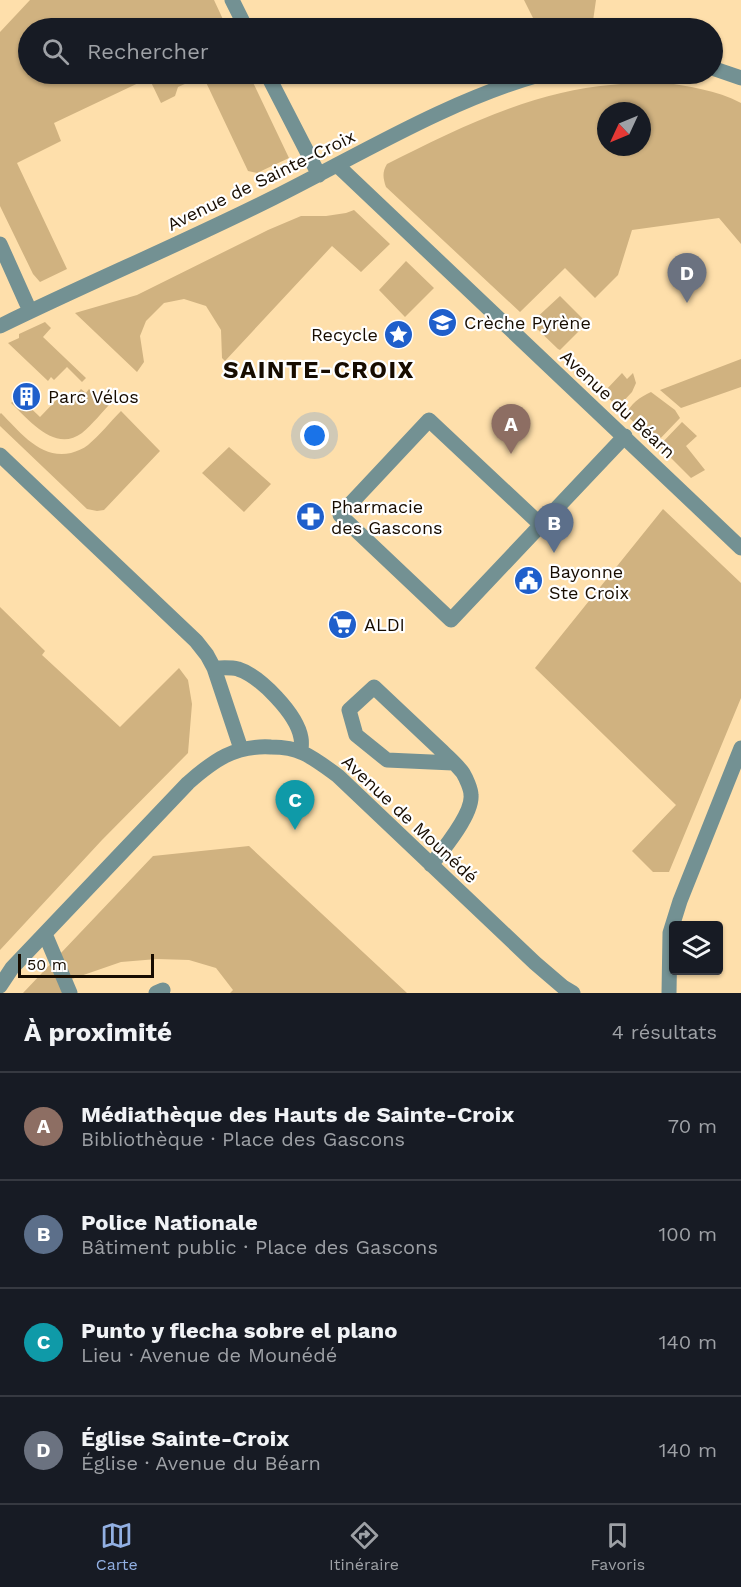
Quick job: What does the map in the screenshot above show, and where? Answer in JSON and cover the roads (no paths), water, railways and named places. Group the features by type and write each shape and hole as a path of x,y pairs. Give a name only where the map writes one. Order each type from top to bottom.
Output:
{"street":[{"path":"232,0 241,18"},
{"path":"723,72 741,78"},
{"path":"272,84 318,175"},
{"name":"Avenue de Sainte-Croix","path":"0,326 197,236 477,96 512,84"},
{"name":"Avenue du Béarn","path":"337,165 741,548"},
{"path":"0,244 30,311"},
{"path":"541,525 429,420 340,515 452,620 541,525 624,436"},
{"path":"0,454 196,641 214,669 241,748"},
{"path":"214,669 236,669 249,674 282,704 296,724 301,737 302,752"},
{"path":"431,865 465,818 472,796 464,774 453,763 374,687 349,711 356,735 387,760 453,763"},
{"name":"Avenue de Mounédé","path":"0,986 12,968 188,783 208,765 241,748 272,747 302,752 338,776 535,963 573,993"},
{"path":"669,993 670,933 680,901 741,747"},
{"path":"45,934 70,993"}],"place":[{"name":"Église Sainte-Croix","path":"687,303"},
{"name":"Crèche Pyrène","path":"443,322"},
{"name":"Recycle","path":"399,334"},
{"name":"Parc Vélos","path":"27,396"},
{"name":"Médiathèque des Hauts de Sainte-Croix","path":"511,454"},
{"name":"Pharmacie des Gascons","path":"310,516"},
{"name":"Police Nationale","path":"554,553"},
{"name":"Bayonne Ste Croix","path":"528,581"},
{"name":"ALDI","path":"343,624"},
{"name":"Punto y flecha sobre el plano","path":"295,830"}],"district":[{"name":"SAINTE-CROIX","path":"319,370"}]}
